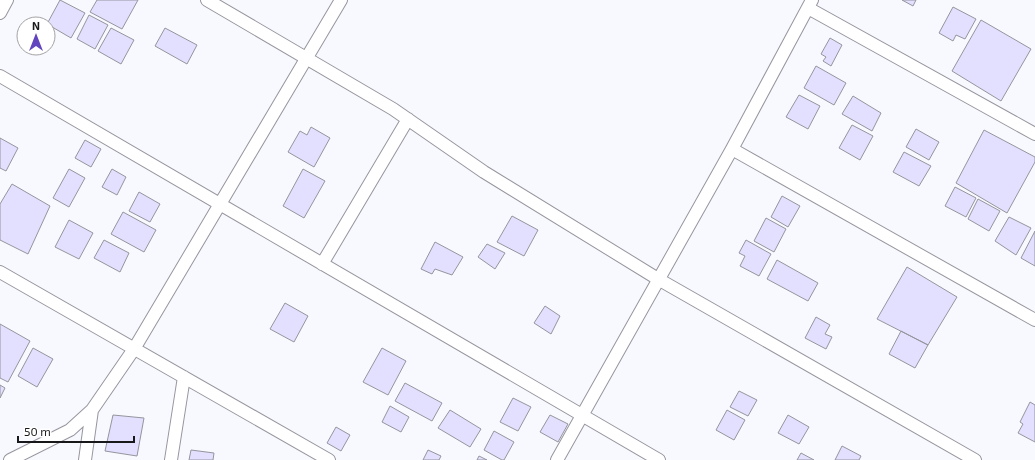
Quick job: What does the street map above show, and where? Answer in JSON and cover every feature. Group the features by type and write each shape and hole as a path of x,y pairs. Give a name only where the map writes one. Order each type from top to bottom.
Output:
{"street":[{"path":"0,13 7,0"},
{"path":"207,0 408,119 484,172 658,279 975,460"},
{"path":"10,460 70,430 92,410 134,349 341,0"},
{"path":"557,460 732,149 810,4 1035,134"},
{"path":"0,76 659,460"},
{"path":"322,264 408,119"},
{"path":"732,149 1035,320"},
{"path":"0,272 329,460"},
{"path":"171,460 184,377"},
{"path":"85,460 92,410"}],"building":[{"path":"60,0 85,13 71,38 56,29 56,16 51,16"},
{"path":"97,0 138,0 122,29 90,12"},
{"path":"902,0 916,0 913,6"},
{"path":"953,7 976,19 965,39 956,35 953,41 939,33"},
{"path":"89,15 108,25 95,49 77,39"},
{"path":"981,20 1031,49 1001,101 952,71"},
{"path":"111,28 134,40 121,64 98,51"},
{"path":"165,28 197,45 187,64 155,46"},
{"path":"830,38 842,45 831,66 823,61 826,57 821,54"},
{"path":"816,66 846,83 834,105 804,88"},
{"path":"799,95 820,106 808,129 786,117"},
{"path":"853,96 881,113 872,131 842,114"},
{"path":"852,125 873,136 860,160 839,148"},
{"path":"311,127 330,138 314,167 288,152 300,131 307,135"},
{"path":"916,129 939,142 929,160 906,147"},
{"path":"984,130 1035,157 1035,162 1007,213 956,183"},
{"path":"0,138 18,148 6,171 0,168"},
{"path":"85,140 101,149 91,167 75,158"},
{"path":"904,152 931,166 919,186 893,172"},
{"path":"69,169 85,178 69,207 53,198"},
{"path":"112,169 126,177 117,195 102,187"},
{"path":"303,169 325,181 304,218 283,206"},
{"path":"12,184 50,206 28,254 0,240 0,204"},
{"path":"955,187 976,198 966,217 945,206"},
{"path":"139,192 160,204 150,222 129,211"},
{"path":"782,196 800,206 788,227 771,217"},
{"path":"978,199 1000,211 989,231 968,219"},
{"path":"123,212 156,230 144,252 111,234"},
{"path":"512,216 538,230 524,256 497,242"},
{"path":"1009,217 1031,228 1016,255 995,241"},
{"path":"766,218 786,229 774,252 754,241"},
{"path":"69,220 93,233 79,259 55,247"},
{"path":"1035,231 1035,266 1021,258"},
{"path":"104,240 129,253 120,272 94,258"},
{"path":"746,240 771,254 759,276 740,266 745,256 739,253"},
{"path":"435,242 463,257 452,275 435,269 432,274 421,269"},
{"path":"487,244 505,253 495,269 478,257"},
{"path":"777,260 818,283 808,301 767,279"},
{"path":"907,267 957,297 928,345 877,319"},
{"path":"285,303 308,316 294,342 270,329"},
{"path":"545,306 560,316 551,334 534,323"},
{"path":"816,317 830,325 825,334 832,337 826,349 805,338"},
{"path":"0,324 30,341 8,382 0,378"},
{"path":"901,331 928,345 915,368 889,354"},
{"path":"33,348 53,359 37,387 18,376"},
{"path":"382,348 406,361 388,395 363,382"},
{"path":"405,383 442,403 432,421 395,401"},
{"path":"0,385 5,388 0,398"},
{"path":"739,391 757,400 748,416 730,407"},
{"path":"513,398 531,407 518,431 500,422"},
{"path":"1030,402 1035,405 1035,442 1018,433 1023,424 1020,422"},
{"path":"390,406 409,417 401,432 382,422"},
{"path":"450,410 481,429 470,447 438,428"},
{"path":"727,410 745,420 734,440 716,430"},
{"path":"113,415 144,418 137,456 105,451"},
{"path":"550,415 568,424 558,442 540,432"},
{"path":"788,415 809,427 799,444 778,433"},
{"path":"336,427 350,435 341,451 327,443"},
{"path":"494,431 514,442 504,460 484,450"},
{"path":"842,446 861,456 859,460 835,460"},
{"path":"191,450 214,453 213,460 189,460"},
{"path":"428,450 441,456 439,460 423,460"},
{"path":"801,453 814,460 797,460"},
{"path":"479,456 487,460 477,460"}]}
